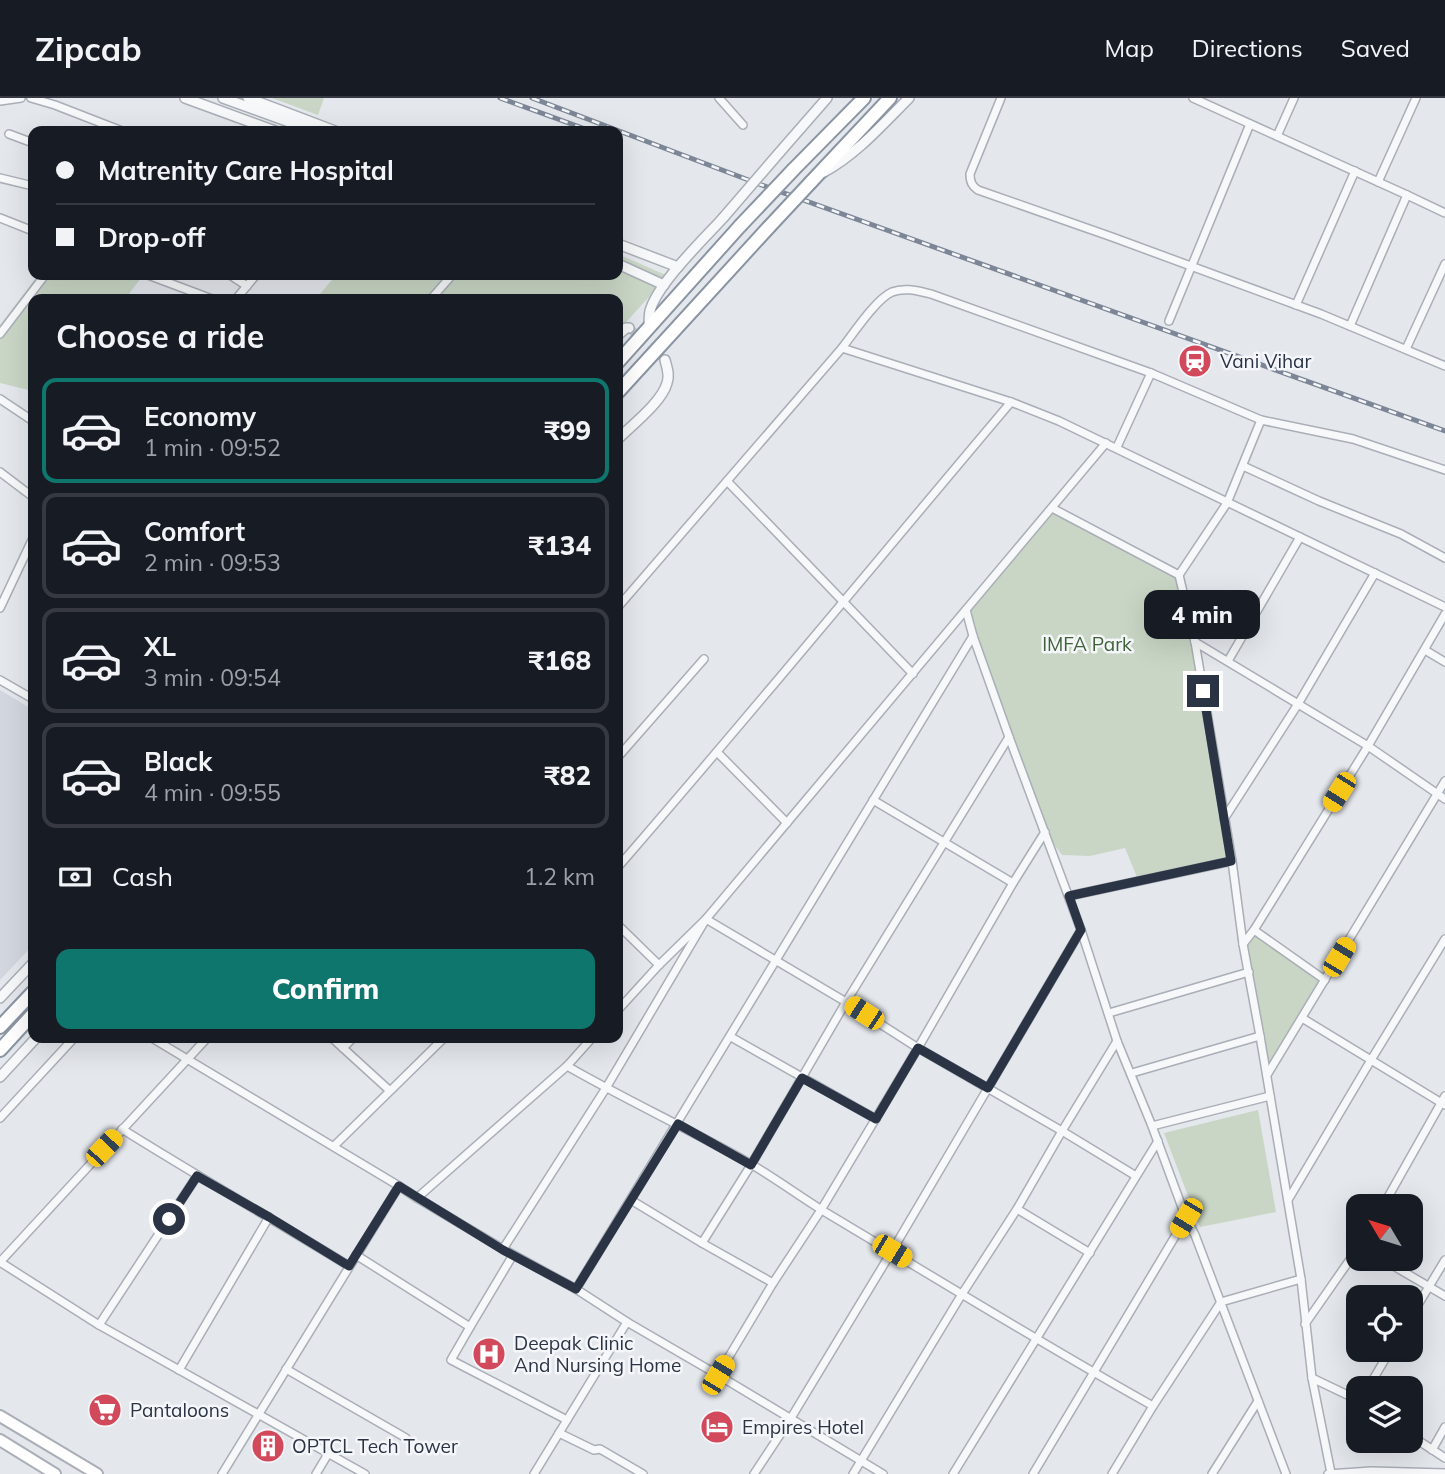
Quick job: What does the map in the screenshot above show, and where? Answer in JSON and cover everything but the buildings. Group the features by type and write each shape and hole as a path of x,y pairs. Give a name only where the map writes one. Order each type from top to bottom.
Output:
{"highway":[{"path":"623,387 890,98"},
{"path":"623,357 740,226 862,101"},
{"path":"0,1027 28,997"},
{"path":"0,1050 28,1019"}],"main road":[{"path":"0,1416 97,1474"},
{"path":"0,1440 38,1470 55,1474"}],"street":[{"path":"0,102 21,98"},
{"path":"31,98 109,126"},
{"path":"185,98 261,126"},
{"path":"248,98 322,126"},
{"path":"719,98 743,125"},
{"path":"649,328 650,310 664,285 827,98"},
{"path":"814,179 859,147 909,98"},
{"path":"1001,98 970,174 973,187 1296,305 1445,366"},
{"path":"1193,98 1445,213"},
{"path":"1277,136 1294,98"},
{"path":"1378,182 1416,98"},
{"path":"228,100 300,126"},
{"path":"1169,321 1250,124"},
{"path":"9,134 28,141"},
{"path":"1296,305 1354,171"},
{"path":"0,178 28,185"},
{"path":"1350,326 1408,194"},
{"path":"0,218 28,229"},
{"path":"623,246 678,267"},
{"path":"1406,349 1445,264"},
{"path":"623,266 664,285"},
{"path":"31,294 41,280"},
{"path":"161,280 199,294"},
{"path":"238,280 247,286"},
{"path":"240,294 252,280"},
{"path":"435,294 448,280"},
{"path":"623,601 883,298 892,292 912,289 931,294 1151,373 1261,420 1353,439 1445,470"},
{"path":"0,334 28,297"},
{"path":"623,332 629,328"},
{"path":"842,348 1011,402 1059,421 1445,607"},
{"path":"623,434 662,395 668,374 665,360"},
{"path":"1117,447 1151,373"},
{"path":"0,399 28,418"},
{"path":"623,861 1011,402"},
{"path":"1261,420 1227,503 1180,575 1195,642 1243,944 1301,1279 1312,1378 1329,1473 1445,1473"},
{"path":"623,1005 706,919 1106,443"},
{"path":"1242,466 1401,534 1445,558"},
{"path":"0,472 28,493"},
{"path":"727,481 913,674"},
{"path":"1052,508 1180,575"},
{"path":"1228,661 1300,537"},
{"path":"0,608 28,549"},
{"path":"1224,820 1298,704 1375,573"},
{"path":"966,610 1009,737 1081,930 1117,1041 1132,1073 1286,1474"},
{"path":"1243,944 1368,746 1445,614"},
{"path":"576,1289 973,636"},
{"path":"1195,642 1368,746 1445,799"},
{"path":"1425,650 1445,662"},
{"path":"623,752 704,659"},
{"path":"0,680 28,696"},
{"path":"702,1243 1009,737"},
{"path":"718,752 787,823"},
{"path":"1267,1075 1445,780"},
{"path":"873,800 1013,883"},
{"path":"718,1375 876,1119 1045,832"},
{"path":"1069,896 1231,861"},
{"path":"706,919 1136,1176"},
{"path":"503,1250 606,1088 706,919"},
{"path":"623,930 659,965"},
{"path":"754,1474 892,1251 1081,930"},
{"path":"1254,930 1325,980"},
{"path":"1287,1200 1445,939"},
{"path":"0,998 28,968"},
{"path":"1110,1013 1249,972"},
{"path":"1302,1018 1444,1102 1389,1194"},
{"path":"1132,1073 1260,1036"},
{"path":"730,1037 876,1119"},
{"path":"853,1474 1117,1041"},
{"path":"0,1077 31,1043"},
{"path":"0,1118 69,1043"},
{"path":"160,1043 503,1250 576,1289 883,1474"},
{"path":"202,1043 0,1262 99,1325 365,1474"},
{"path":"338,1043 389,1090"},
{"path":"343,1048 348,1043"},
{"path":"334,1146 439,1043"},
{"path":"417,1198 566,1066 587,1043"},
{"path":"566,1066 751,1165 821,1210 1153,1406"},
{"path":"1152,1126 1270,1096"},
{"path":"122,1129 349,1266"},
{"path":"953,1474 1158,1141"},
{"path":"99,1325 197,1176"},
{"path":"222,1474 399,1186"},
{"path":"631,1200 774,1283"},
{"path":"1017,1209 1090,1253"},
{"path":"179,1370 269,1217"},
{"path":"1033,1474 1186,1218"},
{"path":"356,1255 470,1327"},
{"path":"513,1255 451,1360 567,1420"},
{"path":"1423,1297 1445,1260"},
{"path":"1305,1325 1346,1265"},
{"path":"1402,1271 1445,1296"},
{"path":"1112,1474 1221,1302 1301,1279"},
{"path":"534,1474 627,1322"},
{"path":"286,1369 406,1438"},
{"path":"1312,1378 1346,1394"},
{"path":"1212,1474 1258,1401"},
{"path":"1432,1450 1445,1427"},
{"path":"559,1433 594,1450 600,1449 643,1474"},
{"path":"1423,1444 1445,1458"},
{"path":"316,1474 328,1454"}],"shaded area":[{"path":"0,690 28,707 28,950 0,980"}],"green space":[{"path":"272,98 324,98 318,115"},
{"path":"623,256 668,276 623,326 623,294 433,294 445,280 623,280"},
{"path":"34,280 139,280 129,294 28,294 28,390 0,383 0,325"},
{"path":"332,280 442,280 429,294 320,294"},
{"name":"IMFA Park","path":"1052,508 1179,575 1232,861 1139,882 1125,848 1090,856 1062,855 1045,832 966,610"},
{"path":"1254,930 1325,980 1267,1075 1243,944"},
{"path":"1258,1110 1276,1212 1200,1227 1164,1133"}],"tunnel":[{"path":"629,328 665,360"}],"railway":[{"path":"500,98 577,126"},
{"path":"532,98 606,126"},
{"path":"623,132 1445,431"}],"place":[{"name":"Vani Vihar","path":"1195,361"},
{"name":"Deepak Clinic And Nursing Home","path":"489,1354"},
{"name":"Pantaloons","path":"105,1410"},
{"name":"Empires Hotel","path":"717,1427"},
{"name":"OPTCL Tech Tower","path":"268,1446"}],"route":[{"path":"169,1219 197,1176 349,1266 399,1186 503,1250 576,1289 678,1124 751,1165 802,1078 876,1119 918,1048 988,1088 1081,930 1069,896 1231,861 1203,691"}]}
